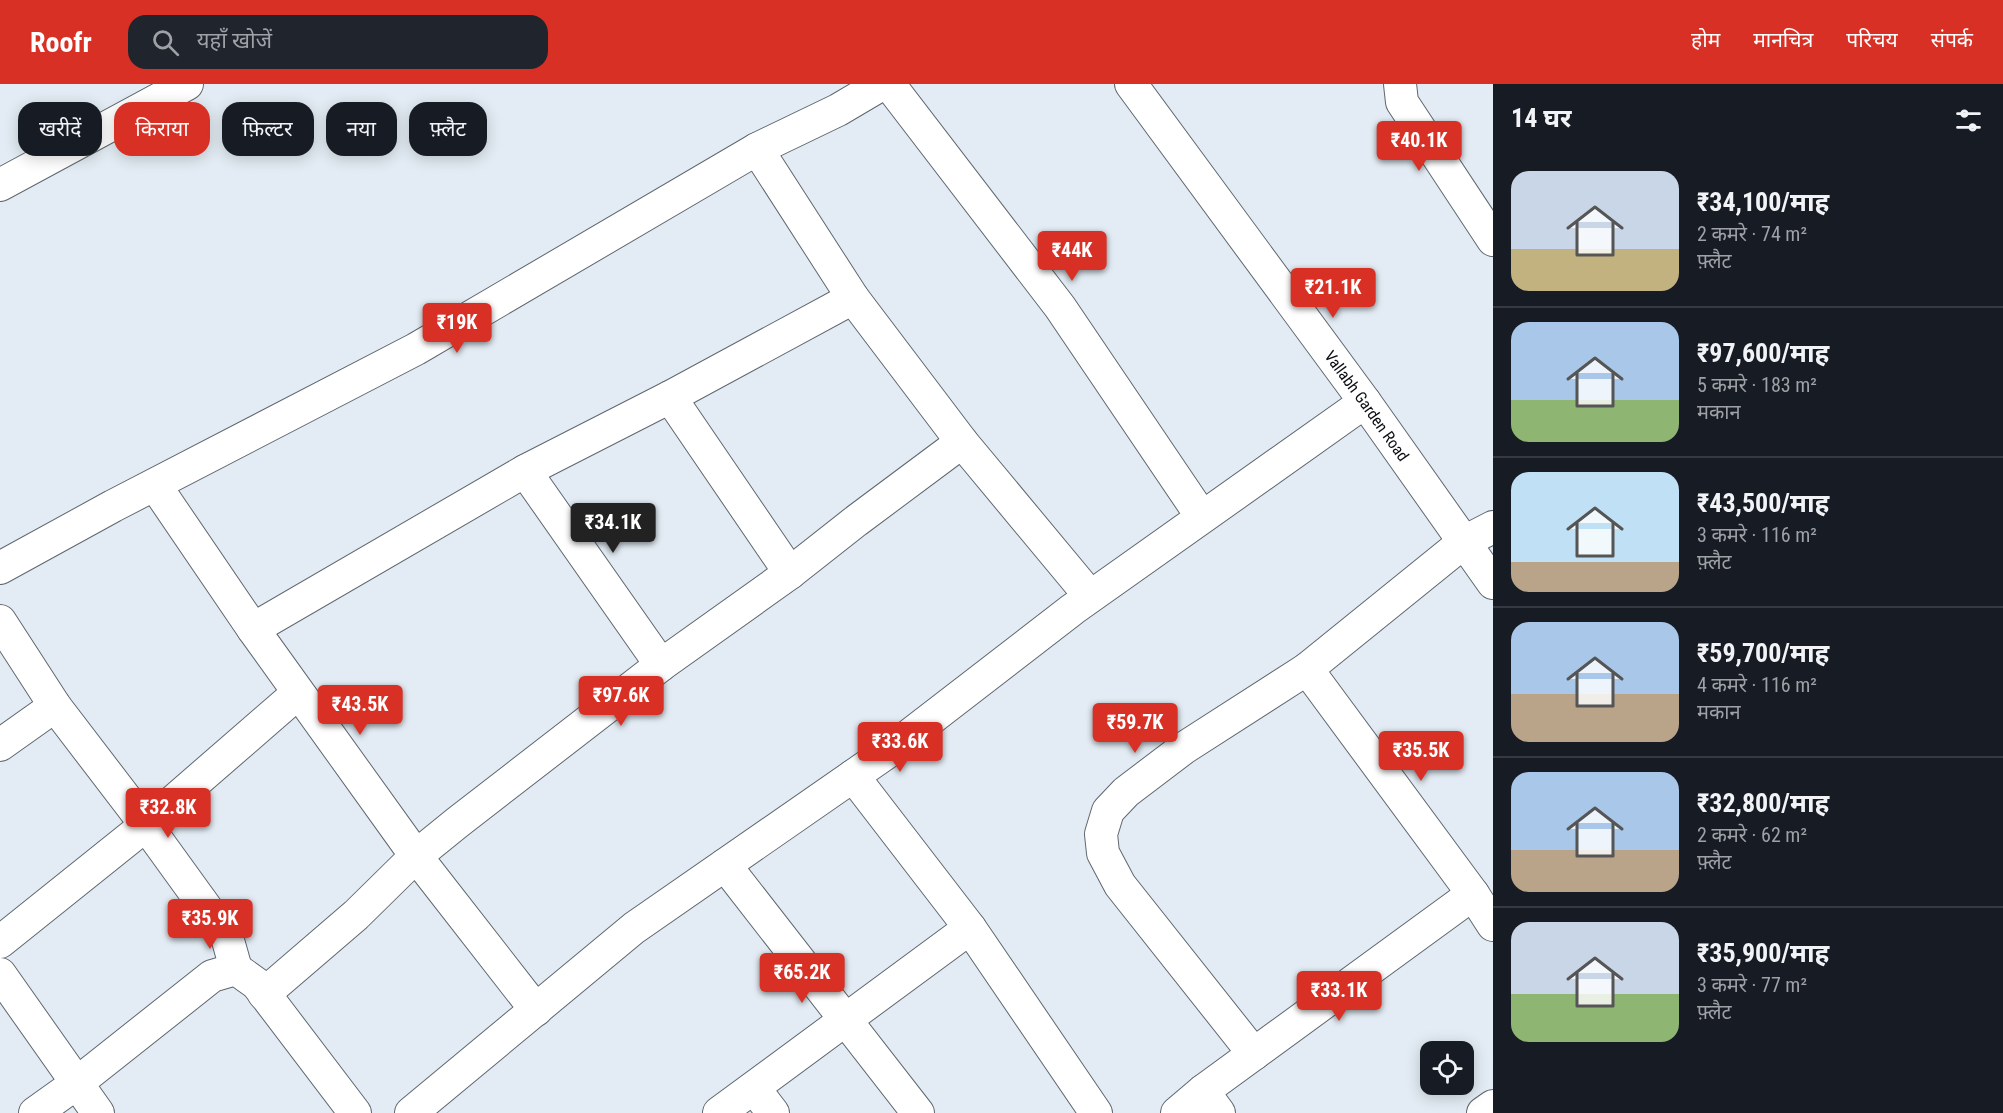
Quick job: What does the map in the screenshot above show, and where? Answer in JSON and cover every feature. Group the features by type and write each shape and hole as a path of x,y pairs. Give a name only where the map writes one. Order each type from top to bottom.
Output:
{"street":[{"path":"0,185 187,84"},
{"path":"0,568 416,349 757,149 838,110 882,84"},
{"path":"889,84 1060,307 1202,517"},
{"name":"Vallabh Garden Road","path":"1131,84 1365,402 1493,583"},
{"path":"1400,84 1402,102 1493,240"},
{"path":"757,149 853,298 962,442 1090,596"},
{"path":"253,629 525,471 670,397 853,298"},
{"path":"670,397 790,573"},
{"path":"411,1113 634,928 889,751 1090,596 1365,402"},
{"path":"264,994 356,915 416,856 661,665 790,573 962,442"},
{"path":"525,471 661,665"},
{"path":"155,485 298,693 416,856 536,1010"},
{"path":"1254,1054 1120,885 1103,853 1101,834 1108,811 1126,792 1184,748 1307,669 1464,542 1493,527"},
{"path":"0,621 55,706 146,825 227,937 236,969 257,984 355,1113"},
{"path":"1307,669 1473,894 1493,925"},
{"path":"0,942 146,825 298,693"},
{"path":"0,745 55,706"},
{"path":"853,776 970,928 1096,1113"},
{"path":"725,865 918,1113"},
{"path":"1177,1113 1211,1102 1254,1054 1473,894"},
{"path":"719,1113 970,928"},
{"path":"35,1113 77,1083 212,976 236,969"},
{"path":"0,974 98,1113"},
{"path":"754,1088 773,1113"},
{"path":"1483,1113 1493,1106"}]}
